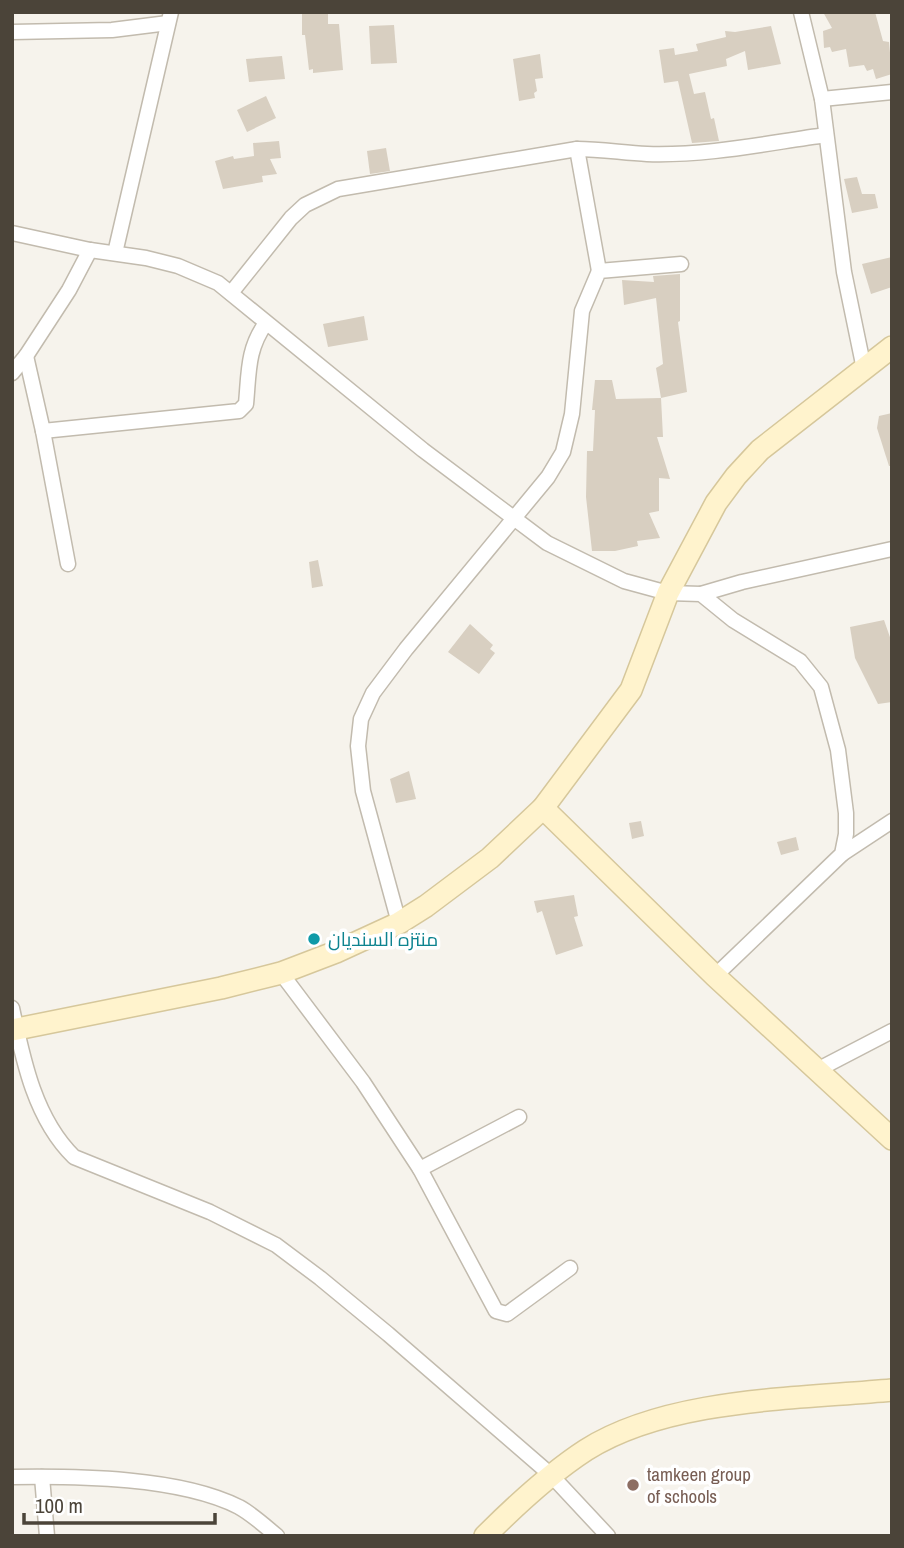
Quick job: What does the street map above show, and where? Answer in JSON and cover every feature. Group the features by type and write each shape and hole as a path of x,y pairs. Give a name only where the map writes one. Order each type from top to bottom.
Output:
{"street":[{"path":"801,12 822,99 845,272 864,369"},
{"path":"12,32 112,30 170,18 115,253"},
{"path":"822,99 892,92"},
{"path":"231,293 291,218 305,205 338,189 577,149 647,154 716,151 826,135"},
{"path":"400,923 363,791 358,746 361,719 373,693 406,649 548,477 563,452 572,414 582,311 599,271 577,149"},
{"path":"12,233 90,250 146,258 177,266 218,283 513,520 547,544 624,581 668,593 701,594 742,582 892,550"},
{"path":"12,373 69,290 90,250"},
{"path":"599,271 681,264"},
{"path":"43,431 242,410 246,404 252,348 255,338 266,323"},
{"path":"607,1536 551,1475 388,1334 275,1245 210,1212 74,1157 59,1142 45,1120 14,1022 221,988 281,972 336,952 400,923 490,858 543,808 632,690 668,593 716,503 736,476 760,450 892,347"},
{"path":"26,356 68,564"},
{"path":"701,594 733,620 800,661 821,687 838,750 846,813 842,854"},
{"path":"543,808 715,976 892,1139"},
{"path":"715,976 842,854 892,821"},
{"path":"281,972 363,1082 420,1169 496,1311 508,1314 570,1268"},
{"path":"819,1069 892,1031"},
{"path":"420,1169 519,1117"},
{"path":"485,1536 551,1475 588,1449 635,1427 674,1414 725,1406 892,1391"},
{"path":"12,1477 107,1479 209,1494 241,1508 277,1536"},
{"path":"42,1477 47,1536"}],"building":[{"path":"823,12 875,12 883,41 889,42 892,74 876,79 873,69 867,71 864,65 849,67 846,49 832,52 830,47 824,48 823,31 832,28"},
{"path":"302,14 328,14 328,24 339,24 343,70 313,73 313,69 309,70 305,35 302,35"},
{"path":"394,25 397,63 371,64 369,26"},
{"path":"771,26 781,64 748,70 745,51 726,59 727,66 689,74 694,94 705,92 719,141 692,143 678,81 664,83 659,50 674,48 675,55 698,51 696,44 726,37 725,31"},
{"path":"540,54 543,78 535,79 535,98 519,101 513,59"},
{"path":"282,56 285,79 249,82 246,59"},
{"path":"266,96 276,118 247,132 237,110"},
{"path":"279,141 281,158 270,159 277,174 262,176 263,182 223,189 215,161 233,156 234,159 254,156 253,143"},
{"path":"386,148 390,171 370,174 367,151"},
{"path":"857,177 862,194 875,194 878,208 852,213 844,179"},
{"path":"892,257 892,287 871,294 862,264"},
{"path":"680,274 678,322 687,392 661,398 656,368 663,364 656,298 624,305 622,280 654,282 653,276"},
{"path":"364,316 368,340 328,347 323,324"},
{"path":"595,380 612,380 616,399 661,398 663,437 657,437 670,479 659,478 659,511 649,513 660,538 637,541 638,546 615,551 592,551 586,497 587,451 593,451 595,410 592,410"},
{"path":"892,413 892,466 889,466 877,428 879,416"},
{"path":"318,560 323,586 312,588 309,562"},
{"path":"884,620 892,643 892,702 878,704 855,658 850,627"},
{"path":"470,624 493,645 490,649 495,653 479,674 448,652"},
{"path":"409,771 416,799 396,803 390,779"},
{"path":"641,821 644,836 632,839 629,823"},
{"path":"796,837 799,850 781,855 777,842"},
{"path":"574,895 578,916 574,917 583,946 556,955 542,911 537,913 534,901"}],"place":[{"name":"منتزه السنديان","path":"314,939"},
{"name":"tamkeen group of schools","path":"633,1485"}]}
